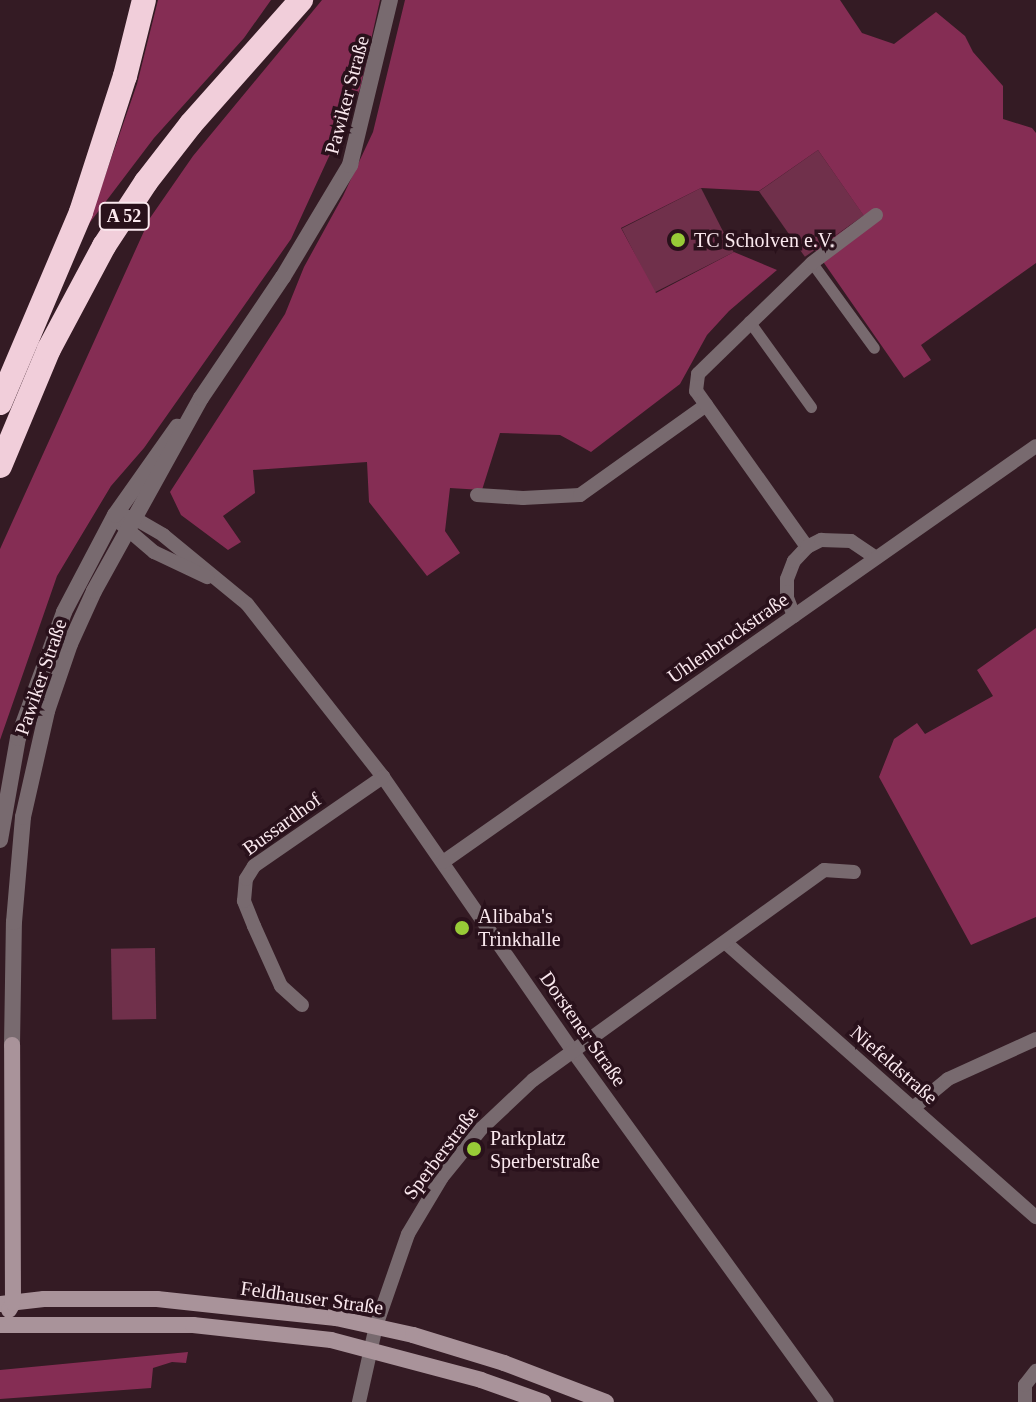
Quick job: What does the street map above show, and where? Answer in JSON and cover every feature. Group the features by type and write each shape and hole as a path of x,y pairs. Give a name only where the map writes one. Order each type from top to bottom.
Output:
{"highway":[{"name":"A 52","path":"0,403 81,212 125,76 144,0"},
{"name":"A 52","path":"0,466 49,349 112,234 191,124 301,0"}],"main road":[{"name":"Pawiker Straße","path":"4,1045 7,1304"},
{"name":"Feldhauser Straße","path":"7,1304 44,1299 157,1299 275,1310 376,1326 504,1363 606,1402"},
{"path":"0,1325 7,1304"},
{"name":"Feldhauser Straße","path":"0,1325 193,1325 331,1340 481,1380 543,1402"}],"street":[{"name":"Pawiker Straße","path":"4,1045 23,817 47,711 70,644 130,525 201,398 283,277 350,165 390,0"},
{"path":"807,547 696,391 698,374 812,263 876,215"},
{"path":"812,263 874,348"},
{"path":"749,321 811,407"},
{"name":"Pawiker Straße","path":"0,840 18,738 40,671 85,566 163,442 201,398"},
{"path":"477,495 523,498 580,495 706,405"},
{"name":"Uhlenbrockstraße","path":"443,862 1036,446"},
{"name":"Dorstener Straße","path":"115,515 130,525 154,552 198,572 247,604 383,777 574,1053 827,1402"},
{"path":"794,616 787,598 787,579 794,561 807,547 836,538 851,541 876,558"},
{"name":"Bussardhof","path":"302,1005 281,986 259,938 244,901 246,879 254,866 383,777"},
{"path":"574,1053 824,870 854,872"},
{"name":"Niefeldstraße","path":"726,943 1036,1217"},
{"path":"913,1108 948,1079 1036,1039"},
{"name":"Sperberstraße","path":"359,1402 376,1326 408,1234 442,1177 505,1104 574,1053"},
{"path":"1025,1402 1025,1385 1036,1371"}],"shaded area":[{"path":"158,0 271,0 244,38 154,138 88,225 137,84"},
{"path":"322,0 380,0 360,89 291,239 144,448 111,486 57,576 0,740 0,549 150,218 193,156"},
{"path":"405,0 840,0 862,33 894,44 936,12 965,36 973,52 1003,86 1003,119 1032,128 1036,133 1036,263 921,345 931,360 904,378 815,250 864,216 818,150 759,191 701,188 621,228 656,293 734,252 777,270 729,311 707,335 680,384 591,452 560,435 500,433 482,490 450,488 445,531 460,553 427,576 369,502 367,462 253,470 255,493 223,516 241,542 228,550 181,515 170,492 285,314 304,267 343,196 373,132"},
{"name":"TC Scholven e.V.","path":"818,150 864,216 805,257 759,191"},
{"name":"TC Scholven e.V.","path":"701,188 734,252 654,293 622,228"},
{"path":"1036,628 1036,917 971,945 879,777 894,739 917,723 925,734 993,696 977,670"},
{"path":"155,948 156,1019 112,1020 111,949"},
{"path":"188,1352 186,1363 172,1362 153,1368 151,1388 0,1399 0,1370"}],"place":[{"name":"TC Scholven e.V.","path":"678,240"},
{"name":"Alibaba's Trinkhalle","path":"462,928"},
{"name":"Parkplatz Sperberstraße","path":"474,1149"}]}
